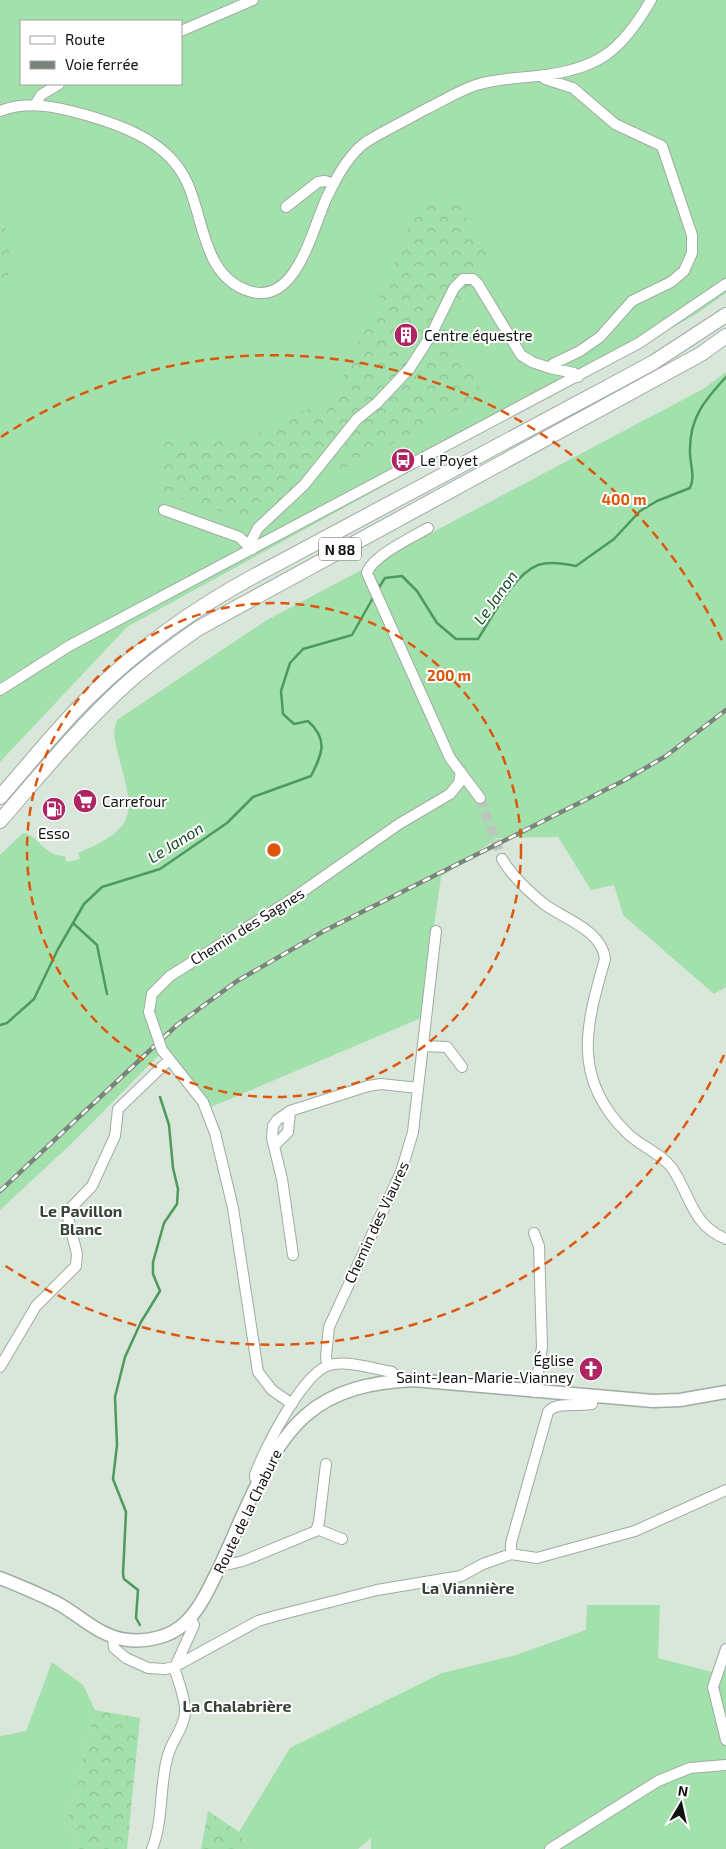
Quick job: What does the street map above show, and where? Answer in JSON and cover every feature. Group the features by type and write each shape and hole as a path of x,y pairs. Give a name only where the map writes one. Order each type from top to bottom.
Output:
{"highway":[{"name":"N 88","path":"0,797 89,696 139,652 193,612 256,575 654,362 726,315"},
{"name":"N 88","path":"0,821 77,732 123,686 148,665 199,628 701,354 726,336"}],"main road":[{"name":"Route de la Chabure","path":"0,1578 59,1605 104,1634 113,1637 146,1640 178,1629 190,1618 207,1593 260,1481 279,1447 291,1431 318,1406 344,1391 379,1383 413,1380 593,1397 662,1401 703,1397 726,1392"}],"street":[{"path":"182,31 253,0"},
{"path":"0,111 21,105 71,110 107,122 151,141 167,154 182,172 189,186 204,235 217,265 226,277 250,292 259,293 276,288 297,269 334,184 348,160 366,143 459,92 489,82 577,70 594,63 606,55 626,36 651,0"},
{"path":"543,75 545,79 574,88 614,124 662,146 682,203 693,244 689,260 678,278 632,301 600,337 580,351 553,364 550,368"},
{"path":"35,105 41,95 57,85"},
{"path":"286,207 318,182 325,181 334,184"},
{"path":"250,547 255,532 304,485 357,419 377,403 410,368 431,336 454,288 463,279 473,279 478,284 521,355 540,366 574,373 578,377"},
{"path":"0,690 18,676 69,646 250,547 578,377 670,323 726,284"},
{"path":"164,510 239,537 250,547"},
{"path":"428,528 372,563 367,573 450,758 480,798"},
{"name":"Chemin des Sagnes","path":"292,1404 264,1382 258,1372 233,1208 215,1133 203,1102 162,1050 149,1012 152,994 170,976 289,901 400,824 450,794 459,783 461,772"},
{"path":"502,858 508,869 531,893 589,933 604,951 605,959 586,1041 589,1070 597,1089 612,1116 625,1132 670,1166 697,1217 705,1227 726,1239"},
{"name":"Chemin des Viaures","path":"327,1365 329,1326 401,1172 414,1130 436,931"},
{"path":"423,1046 447,1047 462,1067"},
{"path":"0,1368 36,1306 76,1266 77,1254 68,1214 71,1207 92,1186 113,1142 118,1109 169,1060"},
{"path":"293,1254 282,1179 274,1146 273,1126 276,1120 290,1111 368,1086 381,1084 418,1088"},
{"path":"274,1146 288,1132 290,1111"},
{"path":"534,1233 539,1246 542,1347 534,1392"},
{"path":"260,1481 255,1478 258,1468 292,1404 312,1375 327,1365 345,1365 392,1372 396,1376 397,1381"},
{"path":"510,1554 511,1543 548,1412 551,1408 559,1406 592,1404 593,1397"},
{"path":"222,1561 230,1564 243,1561 313,1533 317,1529 326,1464"},
{"path":"113,1637 114,1648 134,1662 156,1669 174,1668 247,1627 269,1618 377,1590 461,1576 483,1564 510,1554 537,1558 635,1532 726,1490"},
{"path":"317,1529 342,1539"},
{"path":"152,1849 157,1833 168,1754 182,1727 184,1717 185,1708 174,1668 194,1625 190,1618"},
{"path":"726,1649 712,1687 726,1740"},
{"path":"550,1849 658,1781 690,1768 726,1765"}],"green space":[{"path":"0,0 726,0 726,293 695,315 127,627 0,762"},
{"path":"455,197 488,253 449,327 484,395 246,520 158,491 166,435 245,439 335,396 397,257 415,208"},
{"path":"0,211 9,246 9,269 0,304"},
{"path":"726,372 726,987 714,994 623,915 614,885 591,890 558,837 497,838 441,877 421,1018 211,1107 167,1047 71,1144 0,1210 0,855 23,833 34,838 52,853 65,856 66,862 80,859 78,853 113,835 122,825 127,815 129,804 115,741 114,733 117,720 267,620 703,389"},
{"path":"587,1605 660,1605 658,1658 720,1674 726,1657 726,1849 371,1849 371,1838 358,1849 250,1849 239,1832 290,1748 442,1673 516,1655 586,1630"},
{"path":"52,1662 83,1685 95,1710 68,1819 76,1849 0,1849 0,1736 26,1731"},
{"path":"95,1710 140,1718 127,1849 76,1849 68,1819"},
{"path":"208,1811 239,1832 250,1849 201,1849"}],"waterway":[{"name":"Le Janon","path":"378,589 385,578 402,576 417,591 437,623 456,639 478,639 504,597 529,570 547,563 576,566 614,539 640,511 657,501 690,488 692,483 690,454 693,427 705,401 726,377"},
{"name":"Le Janon","path":"0,1025 7,1023 34,999 58,949 84,904 102,887 160,869 227,823 253,797 311,776 318,761 322,747 321,741 315,728 308,721 294,724 283,714 281,691 290,663 303,649 352,635 374,596"},
{"path":"73,923 97,945 107,994"},
{"path":"140,1625 136,1618 138,1590 124,1579 123,1574 126,1512 113,1479 117,1445 115,1397 125,1357 141,1322 160,1291 153,1274 153,1262 164,1223 177,1204 178,1189 173,1168 169,1125 160,1097"}],"tunnel":[{"path":"480,798 502,859"}],"railway":[{"path":"0,1191 177,1025 237,981 324,931 623,781 666,756 726,710"}],"place":[{"name":"Centre équestre","path":"406,335"},
{"name":"Le Poyet","path":"403,460"},
{"name":"Carrefour","path":"85,801"},
{"name":"Esso","path":"54,809"},
{"name":"Église Saint-Jean-Marie-Vianney","path":"591,1369"}],"district":[{"name":"Le Pavillon Blanc","path":"81,1219"},
{"name":"La Viannière","path":"468,1587"},
{"name":"La Chalabrière","path":"237,1705"}]}
